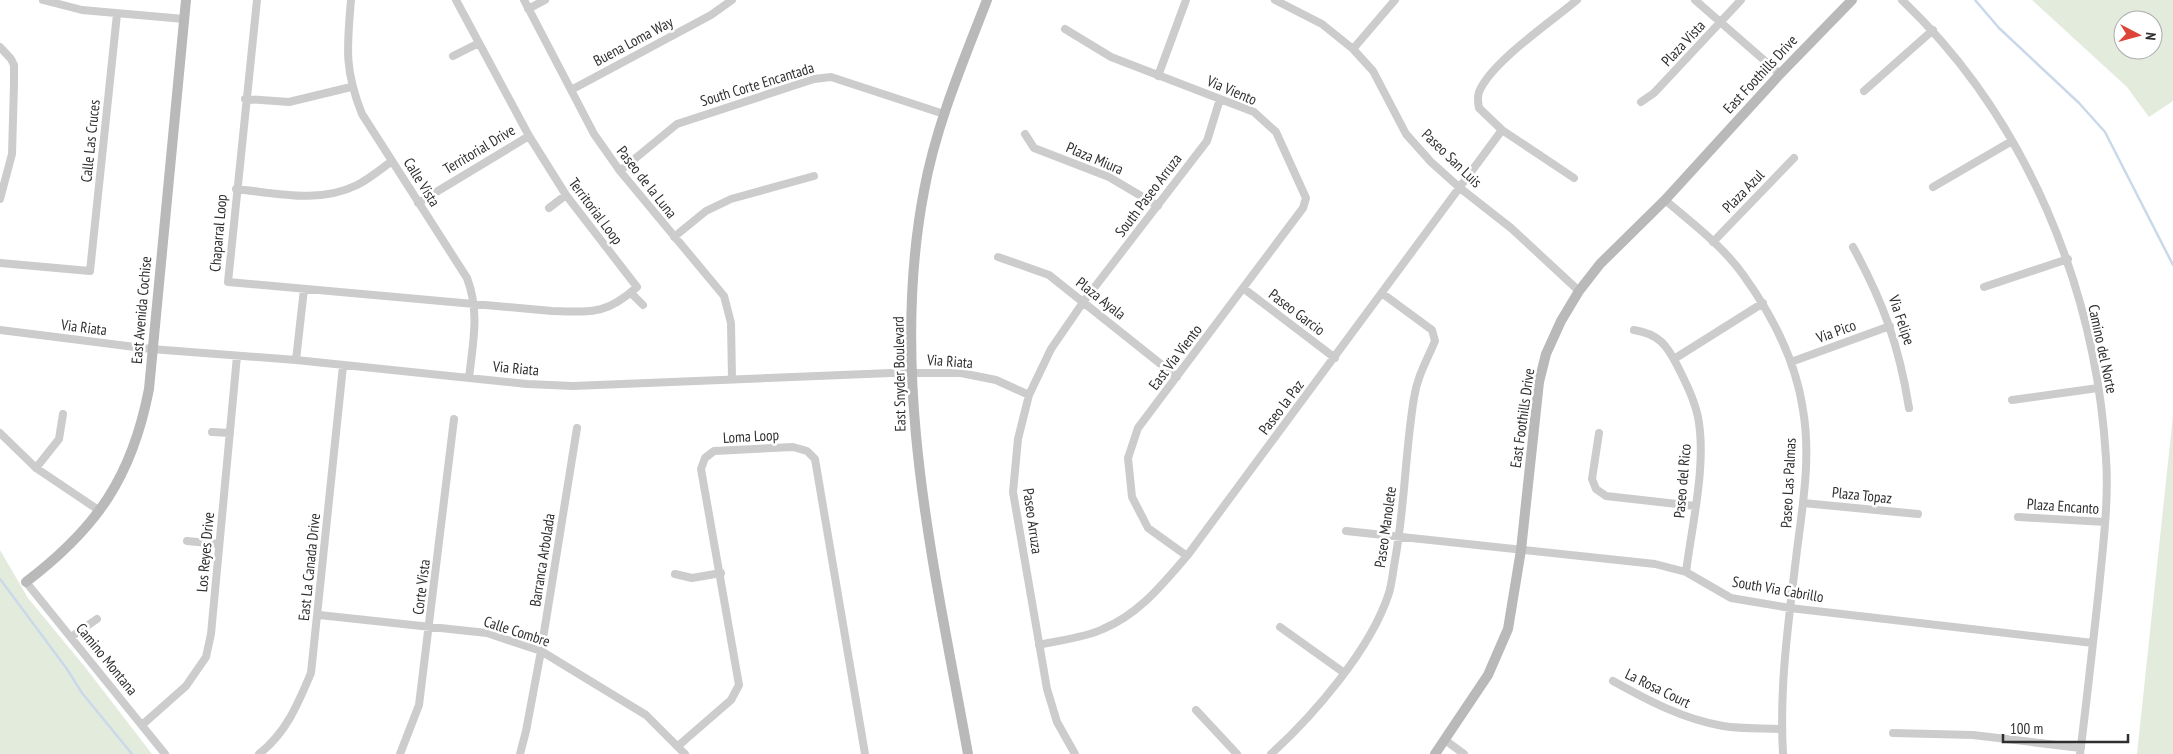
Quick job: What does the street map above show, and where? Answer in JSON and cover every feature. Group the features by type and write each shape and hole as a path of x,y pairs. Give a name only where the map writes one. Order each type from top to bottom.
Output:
{"street":[{"path":"44,0 82,10 184,19"},
{"name":"East Avenida Cochise","path":"26,582 68,547 100,511 118,481 143,422 149,389 186,0"},
{"name":"Chaparral Loop","path":"257,0 245,100 228,282 475,304"},
{"name":"Calle Vista","path":"351,0 347,48 351,87 362,114 467,278 475,304 469,378"},
{"name":"Territorial Loop","path":"456,0 529,136 566,195 637,287 630,293"},
{"name":"Paseo de la Luna","path":"524,0 594,134 620,171 724,296 731,322 732,379"},
{"path":"528,9 545,0"},
{"name":"Buena Loma Way","path":"571,90 711,15 732,0"},
{"name":"East Snyder Boulevard","path":"968,754 924,511 916,445 911,373 912,290 924,190 944,114 987,0"},
{"path":"1158,76 1186,0"},
{"name":"Paseo San Luis","path":"1275,0 1322,24 1354,49 1372,71 1406,134 1431,162 1460,188 1511,228 1578,291"},
{"path":"1354,49 1395,0"},
{"path":"1574,178 1502,130 1478,108 1478,98 1480,91 1499,65 1577,0"},
{"path":"1695,0 1780,74"},
{"name":"Plaza Vista","path":"1641,102 1654,94 1741,0"},
{"name":"East Foothills Drive","path":"1435,754 1488,675 1508,629 1521,550 1539,382 1546,354 1561,321 1578,291 1600,264 1665,200 1780,74 1852,0"},
{"name":"Camino del Norte","path":"1902,0 1934,30 1978,88 2012,141 2044,201 2068,259 2088,334 2098,388 2106,459 2105,522 2081,751"},
{"name":"Calle Las Cruces","path":"0,264 90,271 117,14"},
{"name":"Via Viento","path":"1065,29 1111,57 1254,112 1276,132 1296,174"},
{"path":"1864,91 1934,30"},
{"path":"453,56 479,43"},
{"path":"0,47 11,58 14,84 12,154 0,199"},
{"name":"South Corte Encantada","path":"620,171 677,124 814,79 832,77 944,114"},
{"path":"245,100 289,102 351,87"},
{"name":"South Paseo Arruza","path":"1084,301 1207,141 1220,99"},
{"name":"Paseo la Paz","path":"1039,645 1102,630 1125,618 1150,600 1187,556 1383,294 1502,130"},
{"name":"Plaza Miura","path":"1025,134 1034,148 1109,177 1158,206"},
{"name":"Territorial Drive","path":"418,203 529,136"},
{"path":"1933,187 2012,141"},
{"name":"Plaza Azul","path":"1713,242 1794,158"},
{"path":"236,189 302,196 327,196 359,184 392,161"},
{"name":"East Via Viento","path":"1187,556 1148,528 1132,497 1128,458 1138,428 1303,208 1306,198 1296,174"},
{"path":"674,237 706,211 730,199 814,176"},
{"path":"549,208 566,195"},
{"name":"Paseo Las Palmas","path":"1665,200 1713,242 1743,274 1762,303 1791,362 1803,410 1806,452 1803,503 1782,667 1781,729 1783,754"},
{"name":"Via Felipe","path":"1853,247 1878,293 1890,326 1903,367 1909,408"},
{"name":"Plaza Ayala","path":"998,257 1049,275 1177,377"},
{"path":"1984,287 2068,259"},
{"name":"Paseo Garcio","path":"1243,288 1335,358"},
{"path":"296,360 304,290"},
{"path":"475,304 552,312 590,312 618,304 630,293 642,305"},
{"name":"Paseo Manolete","path":"1271,754 1302,726 1343,672 1370,635 1389,593 1400,537 1414,397 1421,370 1435,342 1432,330 1383,294"},
{"name":"Paseo Arruza","path":"1075,754 1057,722 1047,689 1013,492 1018,439 1029,395 1051,349 1084,301"},
{"path":"1674,359 1762,303"},
{"name":"Via Pico","path":"1791,362 1890,326"},
{"name":"Via Riata","path":"0,330 152,349 296,360 469,378 573,386 911,373 961,373 996,380 1029,395"},
{"name":"Paseo del Rico","path":"1634,330 1649,332 1664,344 1690,390 1698,417 1701,452 1686,572"},
{"name":"Los Reyes Drive","path":"142,725 186,686 206,657 211,634 237,356"},
{"name":"East La Canada Drive","path":"259,754 274,743 296,710 311,673 319,615 343,366"},
{"path":"2012,400 2098,388"},
{"path":"36,468 59,439 63,414"},
{"name":"Corte Vista","path":"400,754 419,705 454,419"},
{"name":"Barranca Arbolada","path":"520,754 541,651 577,428"},
{"path":"0,432 36,468 100,511"},
{"path":"212,432 230,433"},
{"path":"1599,433 1592,479 1596,489 1606,496 1695,506"},
{"name":"Loma Loop","path":"678,746 731,700 739,685 702,469 705,458 714,452 793,447 807,450 815,459 865,754"},
{"name":"Plaza Topaz","path":"1803,503 1918,514"},
{"name":"Plaza Encanto","path":"2018,517 2105,522"},
{"name":"South Via Cabrillo","path":"1346,531 1655,564 1686,572 1731,598 1790,608 2093,643"},
{"path":"187,541 219,544"},
{"path":"675,574 692,578 721,573"},
{"name":"Camino Montana","path":"26,582 165,754"},
{"name":"Calle Combre","path":"319,615 487,633 541,651 646,714 685,754"},
{"path":"71,637 97,619"},
{"path":"1280,626 1343,672"},
{"name":"La Rosa Court","path":"1613,681 1658,706 1690,718 1724,726 1781,729"},
{"path":"1196,710 1237,754"},
{"path":"1893,733 1973,735 2081,751"},
{"path":"1445,740 1464,754"}],"shaded area":[{"path":"2032,0 2173,0 2173,101 2149,117 2127,87"},
{"path":"2173,415 2173,754 2137,754"},
{"path":"0,550 28,598 85,667 152,754 0,754"}],"waterway":[{"path":"1975,0 1999,28 2079,103 2105,132 2173,265"},
{"path":"0,579 67,669 82,693 132,754"}]}
